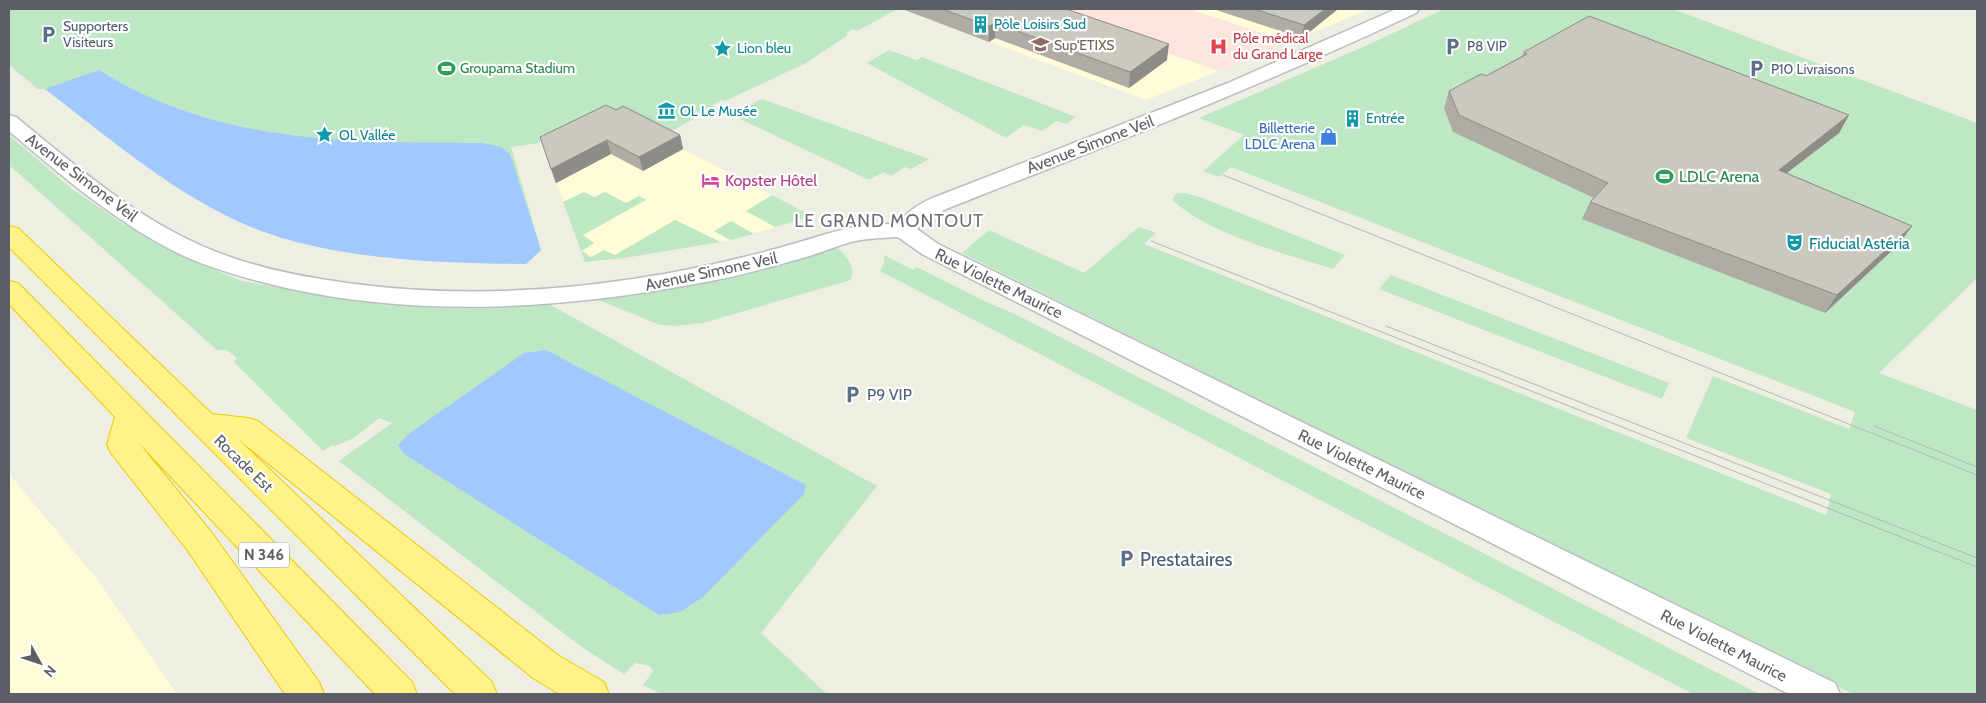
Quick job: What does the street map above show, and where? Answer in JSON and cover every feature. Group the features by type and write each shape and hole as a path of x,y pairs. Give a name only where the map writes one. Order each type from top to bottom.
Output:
{"highway":[{"name":"Rocade Est","path":"9,233 480,694"},
{"name":"N 346","path":"9,289 399,694"},
{"path":"130,415 122,445 200,542 306,694"},
{"path":"204,424 248,428 539,661 591,694"}],"street":[{"name":"Avenue Simone Veil","path":"9,121 67,170 122,210 187,248 238,268 298,284 362,293 423,298 498,299 574,294 630,288 720,272 804,250 848,236 874,231 903,230 920,214 938,204 1167,114 1322,49 1410,9"},
{"name":"Rue Violette Maurice","path":"903,230 930,249 1823,694"}],"shaded area":[{"path":"901,9 1069,9 1060,15 1219,71 1146,100"},
{"path":"1069,9 1189,9 1289,42 1219,71 1060,15"},
{"path":"1189,9 1370,9 1289,42"},
{"path":"617,115 812,216 730,240 625,258 585,262 541,143 547,134 563,127"},
{"path":"9,474 97,579 177,694 9,694"}],"green space":[{"name":"OL Vallée","path":"9,9 898,9 857,31 854,29 846,33 848,35 806,63 725,101 722,100 712,105 715,107 662,135 576,128 560,129 548,134 540,143 511,147 541,250 526,264 413,260 336,250 298,242 263,231 229,217 204,204 157,174 111,141 45,89 38,89 9,65"},
{"path":"1444,9 1673,9 1977,123 1977,278 1879,373 1977,410 1977,694 1853,694 962,253 989,230 1084,273 1139,227 1156,233 1144,244 1826,515 1831,494 1686,438 1713,376 1849,429 1855,412 1231,167 1219,177 1203,171 1244,135 1199,118 1370,44"},
{"path":"889,50 916,60 922,57 1076,117 1066,124 1057,121 1042,131 1024,125 1006,138 867,63"},
{"path":"762,99 929,159 911,169 905,167 891,176 883,172 869,180 732,115"},
{"path":"9,135 72,189 122,223 177,254 242,281 360,302 465,307 547,303 877,486 761,633 827,694 661,694 643,685 653,671 650,666 635,663 624,674 583,648 339,461 392,423 379,418 354,438 335,446 332,445 323,451 234,362 237,358 227,350 217,350 9,165"},
{"path":"584,192 594,197 605,192 626,203 639,196 646,200 583,235 594,243 582,251 591,257 604,250 615,255 675,220 721,242 625,258 585,262 563,202"},
{"path":"1185,193 1200,197 1345,255 1333,269 1248,242 1207,223 1172,200 1176,194"},
{"path":"772,195 812,216 775,227 746,211"},
{"path":"731,221 754,234 730,240 714,231"},
{"path":"837,247 851,265 851,280 703,323 675,326 660,325 596,299 718,279 778,265"},
{"path":"884,255 913,270 917,267 984,301 1015,314 1759,694 1693,694 880,271 884,263"},
{"path":"1391,275 1669,383 1662,399 1379,289"}],"water":[{"path":"99,70 144,95 190,113 237,126 285,134 334,139 383,142 483,143 501,147 510,154 541,250 526,264 413,260 336,251 262,231 204,204 157,174 45,89"},
{"path":"546,350 806,485 804,494 703,597 680,612 659,615 404,454 398,445 410,433 524,353"}],"building":[{"path":"942,9 1066,9 1169,44 1130,72 995,23 989,26"},
{"path":"1254,9 1325,9 1304,25"},
{"name":"LDLC Arena","path":"1589,16 1849,115 1779,170 1912,226 1837,295 1590,202 1608,183 1459,115 1449,91 1481,74 1486,76 1527,54 1524,52"},
{"path":"606,105 616,110 623,106 680,135 639,157 607,140 551,169 540,137"}],"tram line":[{"path":"1223,175 1977,475"},
{"path":"1151,241 1977,567"},
{"path":"1386,326 1977,558"},
{"path":"1874,426 1977,467"}],"place":[{"name":"Pôle Loisirs Sud","path":"980,24"},
{"name":"Supporters Visiteurs","path":"49,34"},
{"name":"Sup'ETIXS","path":"1040,45"},
{"name":"Pôle médical du Grand Large","path":"1219,46"},
{"name":"P8 VIP","path":"1453,46"},
{"name":"Lion bleu","path":"723,48"},
{"name":"Groupama Stadium","path":"446,68"},
{"name":"P10 Livraisons","path":"1757,69"},
{"name":"OL Le Musée","path":"666,111"},
{"name":"Entrée","path":"1352,118"},
{"name":"OL Vallée","path":"325,135"},
{"name":"Billetterie LDLC Arena","path":"1329,136"},
{"name":"LDLC Arena","path":"1665,176"},
{"name":"Kopster Hôtel","path":"711,180"},
{"name":"Fiducial Astéria","path":"1795,243"},
{"name":"P9 VIP","path":"853,394"},
{"name":"Prestataires","path":"1126,559"}],"district":[{"name":"LE GRAND MONTOUT","path":"889,221"}]}
